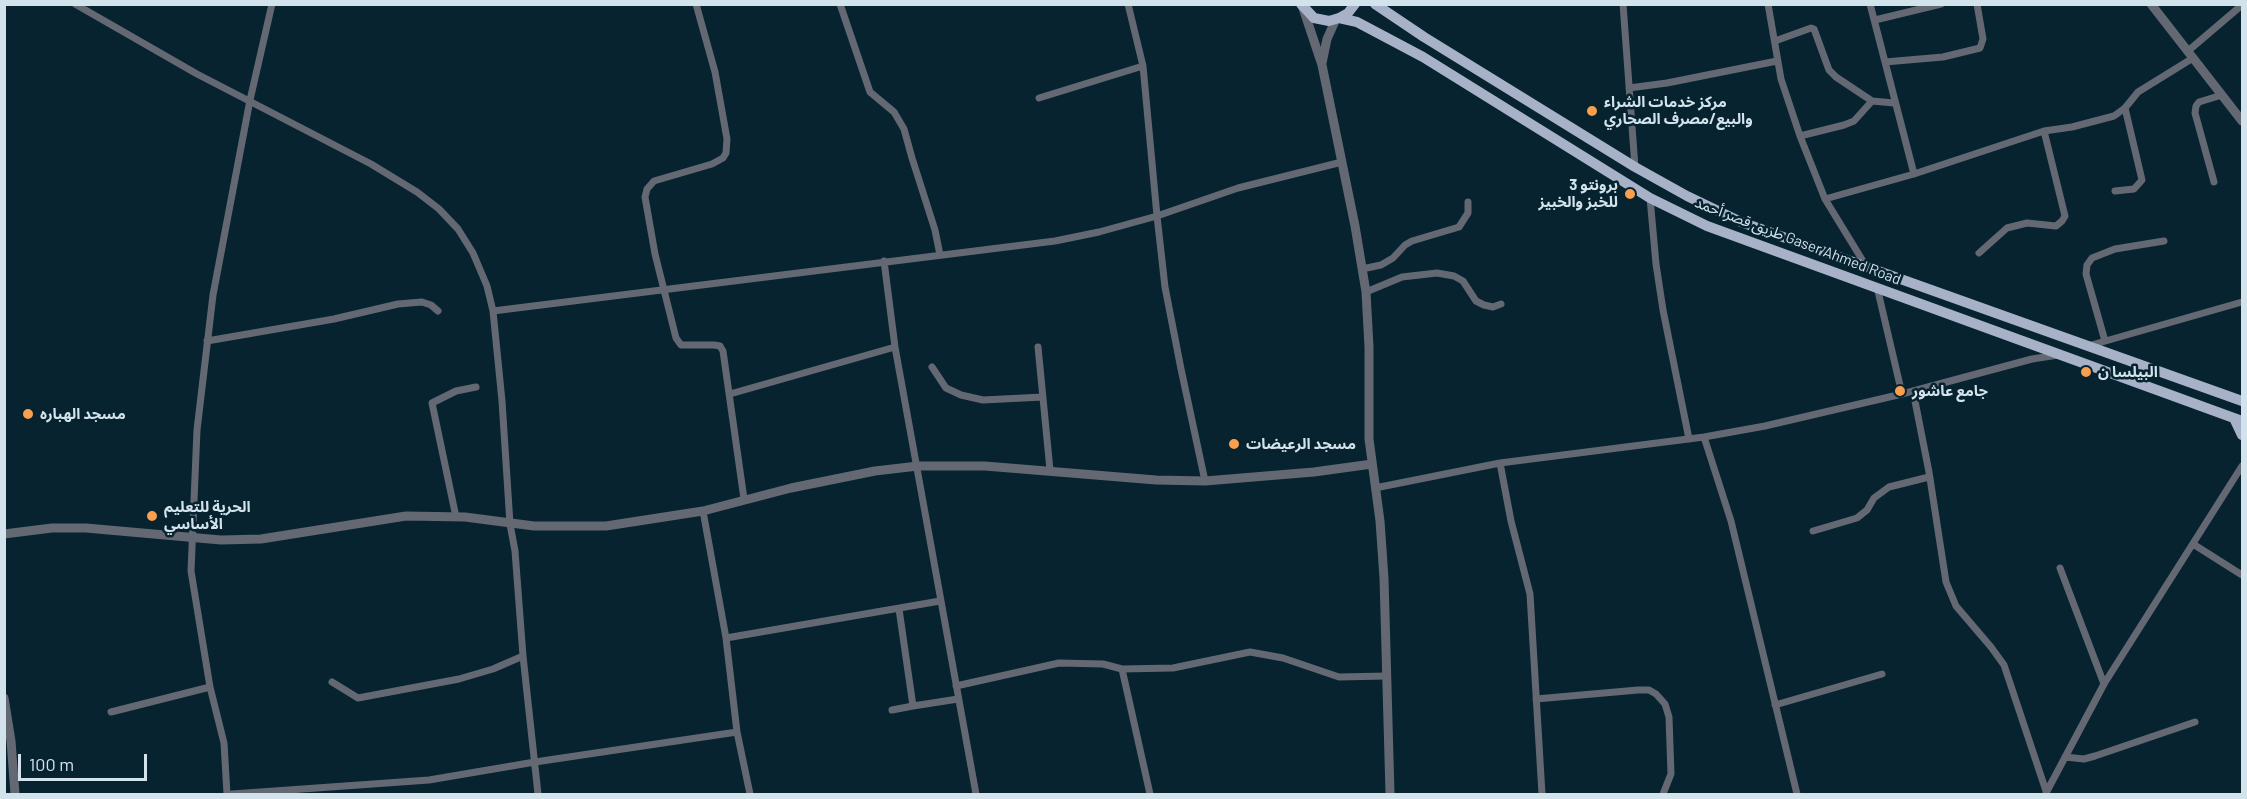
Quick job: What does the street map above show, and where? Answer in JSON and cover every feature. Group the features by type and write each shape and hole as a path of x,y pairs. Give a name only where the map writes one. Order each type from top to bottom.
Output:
{"main road":[{"path":"1337,19 1348,13 1355,4"},
{"name":"طريق قصر أحمد Gaser Ahmed Road","path":"1375,4 1424,37 1635,167 1687,196 1742,222 2242,401"},
{"name":"طريق قصر أحمد Gaser Ahmed Road","path":"1302,6 1314,18 1357,22 1423,57 1650,198 1707,225 2238,420"},
{"path":"2238,420 2242,435"}],"street":[{"path":"75,4 197,74 371,164 417,192 440,209 458,229 473,253 487,285 493,311 502,401 510,524 515,551 523,656 538,795"},
{"path":"227,795 224,743 210,687 192,581 191,538 199,401 213,295 249,100 272,4"},
{"path":"696,4 715,72 727,147 723,158 712,164 654,182 647,189 645,197 676,338 681,345 714,345 720,346 723,351 744,499"},
{"path":"840,4 870,92 894,112 904,129 935,230 940,255"},
{"path":"1128,4 1143,66 1157,216 1171,319 1205,481"},
{"path":"1623,4 1635,167"},
{"path":"1870,4 1914,174"},
{"path":"1875,20 1941,4"},
{"path":"1885,62 1943,57 1980,48 1983,39 1977,4"},
{"path":"2151,4 2242,121"},
{"path":"1769,5 1781,79 1800,136 1825,199 1866,266"},
{"path":"1825,199 1914,174 2044,131 2072,127 2114,116 2125,108 2138,92 2190,54 2242,5"},
{"path":"1302,6 1322,65 1366,292 1369,347 1369,439 1384,578 1390,795"},
{"path":"1322,65 1327,39 1337,19"},
{"path":"1775,41 1811,28 1814,29 1829,70 1836,77 1872,101 1894,103"},
{"path":"1629,88 1667,83 1777,61"},
{"path":"1039,98 1143,66"},
{"path":"2214,182 2196,106 2199,102 2222,95"},
{"path":"1800,136 1844,125 1854,120 1872,101"},
{"path":"2115,191 2133,189 2142,180 2125,108"},
{"path":"1979,253 2007,228 2027,223 2056,226 2065,216 2044,131"},
{"path":"493,311 1056,241 1157,216 1238,188 1342,162"},
{"path":"1650,198 1663,310 1689,439"},
{"path":"1362,268 1381,264 1393,258 1412,241 1459,227 1468,213 1468,202"},
{"path":"2105,341 2086,274 2087,266 2092,258 2115,249 2164,241"},
{"path":"884,261 895,347 976,795"},
{"path":"1366,292 1402,277 1437,273 1454,276 1463,281 1476,301 1484,305 1493,307 1501,304"},
{"path":"1877,287 1902,394"},
{"path":"207,341 333,319 411,302 431,305 438,311"},
{"path":"2088,346 2242,302"},
{"path":"730,394 895,347"},
{"path":"1038,347 1050,470"},
{"path":"1376,488 1500,463 1704,437 1765,426 1902,394 2032,359 2061,355"},
{"path":"932,367 946,388 961,395 983,400 1043,397"},
{"path":"456,517 432,403 456,391 476,387"},
{"path":"1913,391 1946,582 1956,606 1991,646 2004,665 2046,793"},
{"path":"1704,437 1731,521 1797,795"},
{"path":"1500,463 1511,521 1530,594 1542,795"},
{"path":"4,534 52,528 86,528 221,540 261,538 406,516 456,517 560,527 606,526 704,511 744,499 875,471 918,466 985,466 1156,480 1205,481 1314,472 1372,464"},
{"path":"2046,793 2104,684 2242,466"},
{"path":"1813,531 1857,518 1867,510 1874,498 1889,487 1929,477"},
{"path":"704,511 726,638 737,732 750,795"},
{"path":"2193,544 2242,575"},
{"path":"2060,568 2104,684"},
{"path":"726,638 940,601"},
{"path":"899,609 913,706"},
{"path":"956,686 1059,663 1103,664 1122,669 1173,668 1250,652 1283,658 1339,677 1386,676"},
{"path":"332,682 358,698 459,679 493,669 523,656"},
{"path":"1122,669 1150,795"},
{"path":"1775,705 1882,674"},
{"path":"111,712 210,687"},
{"path":"1536,699 1638,690 1648,690 1656,694 1665,704 1669,717 1671,774 1663,795"},
{"path":"4,698 8,761 15,795"},
{"path":"892,710 958,699"},
{"path":"2065,757 2084,759 2195,722"},
{"path":"232,795 353,790 737,732"}],"place":[{"name":"مركز خدمات الشراء والبيع/مصرف الصحاري","path":"1592,111"},
{"name":"برونتو 3 للخبز والخبيز","path":"1630,194"},
{"name":"البيلسا ن","path":"2086,372"},
{"name":"جامع عاشور","path":"1900,391"},
{"name":"مسجد الهباره","path":"28,414"},
{"name":"مسجد الرعيضات","path":"1234,444"},
{"name":"الحرية للتعليم الأساسي","path":"152,516"}]}
